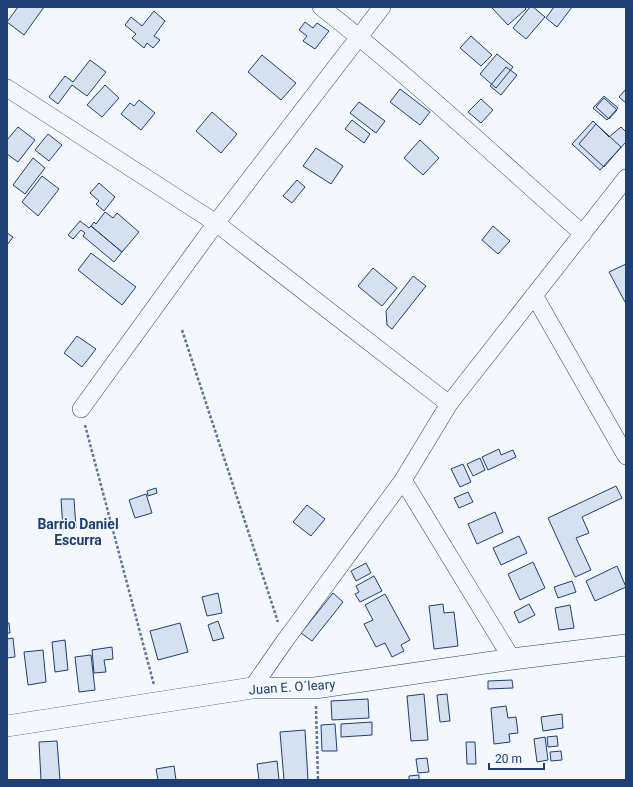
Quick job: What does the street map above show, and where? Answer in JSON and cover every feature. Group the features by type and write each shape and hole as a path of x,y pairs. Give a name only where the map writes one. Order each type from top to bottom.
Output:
{"street":[{"path":"321,7 360,37 440,106 583,234"},
{"path":"81,409 216,223 382,7"},
{"path":"7,88 216,223 449,404"},
{"path":"252,688 403,480 449,404 626,178"},
{"path":"534,295 626,456"},
{"path":"403,480 512,659"},
{"name":"Juan E. O´leary","path":"7,726 252,688 315,688 512,659 626,645"}],"path":[{"path":"182,330 284,642"},
{"path":"81,409 159,703"},
{"path":"315,688 318,780"}],"building":[{"path":"18,7 44,7 24,35 7,22"},
{"path":"491,7 524,7 526,9 508,25"},
{"path":"530,7 533,7 545,17 526,39 513,28"},
{"path":"554,7 572,7 557,27 546,18"},
{"path":"154,11 165,21 154,36 160,40 153,48 147,43 144,48 132,38 136,34 125,25 131,17 142,26"},
{"path":"305,22 313,28 317,23 329,31 315,49 303,41 307,36 299,30"},
{"path":"471,36 492,55 481,66 460,48"},
{"path":"497,54 513,67 496,88 480,74"},
{"path":"262,55 296,83 281,100 248,72"},
{"path":"90,60 106,72 87,96 72,85 58,104 49,97 65,76 73,82"},
{"path":"506,67 517,75 501,95 490,86"},
{"path":"105,85 119,98 102,117 87,105"},
{"path":"400,89 430,112 420,125 390,102"},
{"path":"626,89 626,103 619,97"},
{"path":"604,96 618,108 607,120 593,108"},
{"path":"604,98 617,110 609,119 596,107"},
{"path":"481,99 493,110 481,123 468,112"},
{"path":"139,100 155,113 141,130 121,114 130,103 134,106"},
{"path":"359,102 385,121 376,133 350,113"},
{"path":"212,112 237,134 221,153 196,131"},
{"path":"352,120 370,134 364,143 345,129"},
{"path":"593,121 609,137 621,127 626,132 626,142 600,170 572,144"},
{"path":"596,124 621,147 604,167 579,144"},
{"path":"18,127 35,140 18,162 7,154 7,140"},
{"path":"48,134 62,145 49,161 35,150"},
{"path":"420,140 439,158 423,175 404,158"},
{"path":"316,148 343,166 331,184 303,166"},
{"path":"33,158 45,168 25,194 13,185"},
{"path":"42,176 59,189 38,216 22,202"},
{"path":"297,180 305,187 292,203 283,196"},
{"path":"99,183 115,197 104,211 96,204 99,201 90,193"},
{"path":"105,212 113,218 117,213 139,232 122,252 91,226 94,222 96,224"},
{"path":"80,221 89,228 91,226 122,252 114,262 83,236 85,233 81,230 73,239 68,235"},
{"path":"493,226 510,241 498,254 482,240"},
{"path":"7,233 13,237 7,245"},
{"path":"91,253 136,287 122,305 78,270"},
{"path":"626,264 626,302 625,302 609,272"},
{"path":"373,268 397,288 382,306 358,286"},
{"path":"413,276 426,286 392,329 387,325 386,311"},
{"path":"77,336 96,349 82,367 64,353"},
{"path":"499,449 501,455 513,450 516,457 488,470 482,457"},
{"path":"480,458 485,470 473,476 467,464"},
{"path":"463,464 471,482 460,487 451,469"},
{"path":"616,486 622,498 582,517 589,533 576,538 591,570 575,577 548,518"},
{"path":"156,488 157,493 148,496 147,491"},
{"path":"468,492 473,502 459,508 454,498"},
{"path":"146,494 152,513 135,518 129,500"},
{"path":"61,499 74,499 76,528 63,529"},
{"path":"307,505 325,519 311,536 293,522"},
{"path":"495,512 503,532 477,544 468,524"},
{"path":"519,536 527,553 501,565 493,548"},
{"path":"533,562 545,588 520,600 508,574"},
{"path":"366,563 371,573 356,581 351,571"},
{"path":"617,566 626,587 595,601 586,581"},
{"path":"374,576 382,591 360,602 355,594 359,592 356,586"},
{"path":"572,581 576,592 558,598 554,587"},
{"path":"218,593 222,613 207,616 202,597"},
{"path":"333,593 343,602 312,641 301,633"},
{"path":"385,594 410,640 401,645 404,651 392,657 385,643 376,647 364,624 373,620 365,605"},
{"path":"443,604 444,613 454,612 458,646 434,649 429,606"},
{"path":"529,604 535,615 519,623 514,612"},
{"path":"570,605 574,628 559,630 555,608"},
{"path":"218,621 224,638 213,641 208,625"},
{"path":"7,623 9,623 10,633 7,633"},
{"path":"180,623 188,652 158,660 150,631"},
{"path":"13,638 15,657 7,658 7,639"},
{"path":"65,640 68,670 55,672 52,642"},
{"path":"112,647 113,659 104,660 106,672 94,673 92,650"},
{"path":"43,650 46,682 28,685 24,652"},
{"path":"91,655 95,690 79,692 75,657"},
{"path":"512,680 513,688 488,689 488,681"},
{"path":"424,694 428,740 411,741 407,696"},
{"path":"447,694 450,721 440,722 437,695"},
{"path":"368,699 369,718 332,720 331,701"},
{"path":"506,706 508,718 516,717 518,733 509,734 510,742 494,744 491,708"},
{"path":"562,714 563,728 543,731 541,717"},
{"path":"372,722 372,735 341,737 341,724"},
{"path":"335,724 337,751 322,751 321,725"},
{"path":"305,730 308,780 284,780 280,732"},
{"path":"557,736 558,746 548,747 547,737"},
{"path":"545,737 548,760 537,762 534,739"},
{"path":"57,741 60,780 41,780 39,742"},
{"path":"466,742 475,742 476,764 467,764"},
{"path":"561,751 562,760 551,761 550,752"},
{"path":"427,758 429,772 418,773 416,759"},
{"path":"277,761 279,780 259,780 257,764"},
{"path":"174,766 176,780 158,780 156,769"},
{"path":"419,775 419,780 409,780 409,776"}],"district":[{"name":"Barrio Daniel Escurra","path":"78,532"}]}
